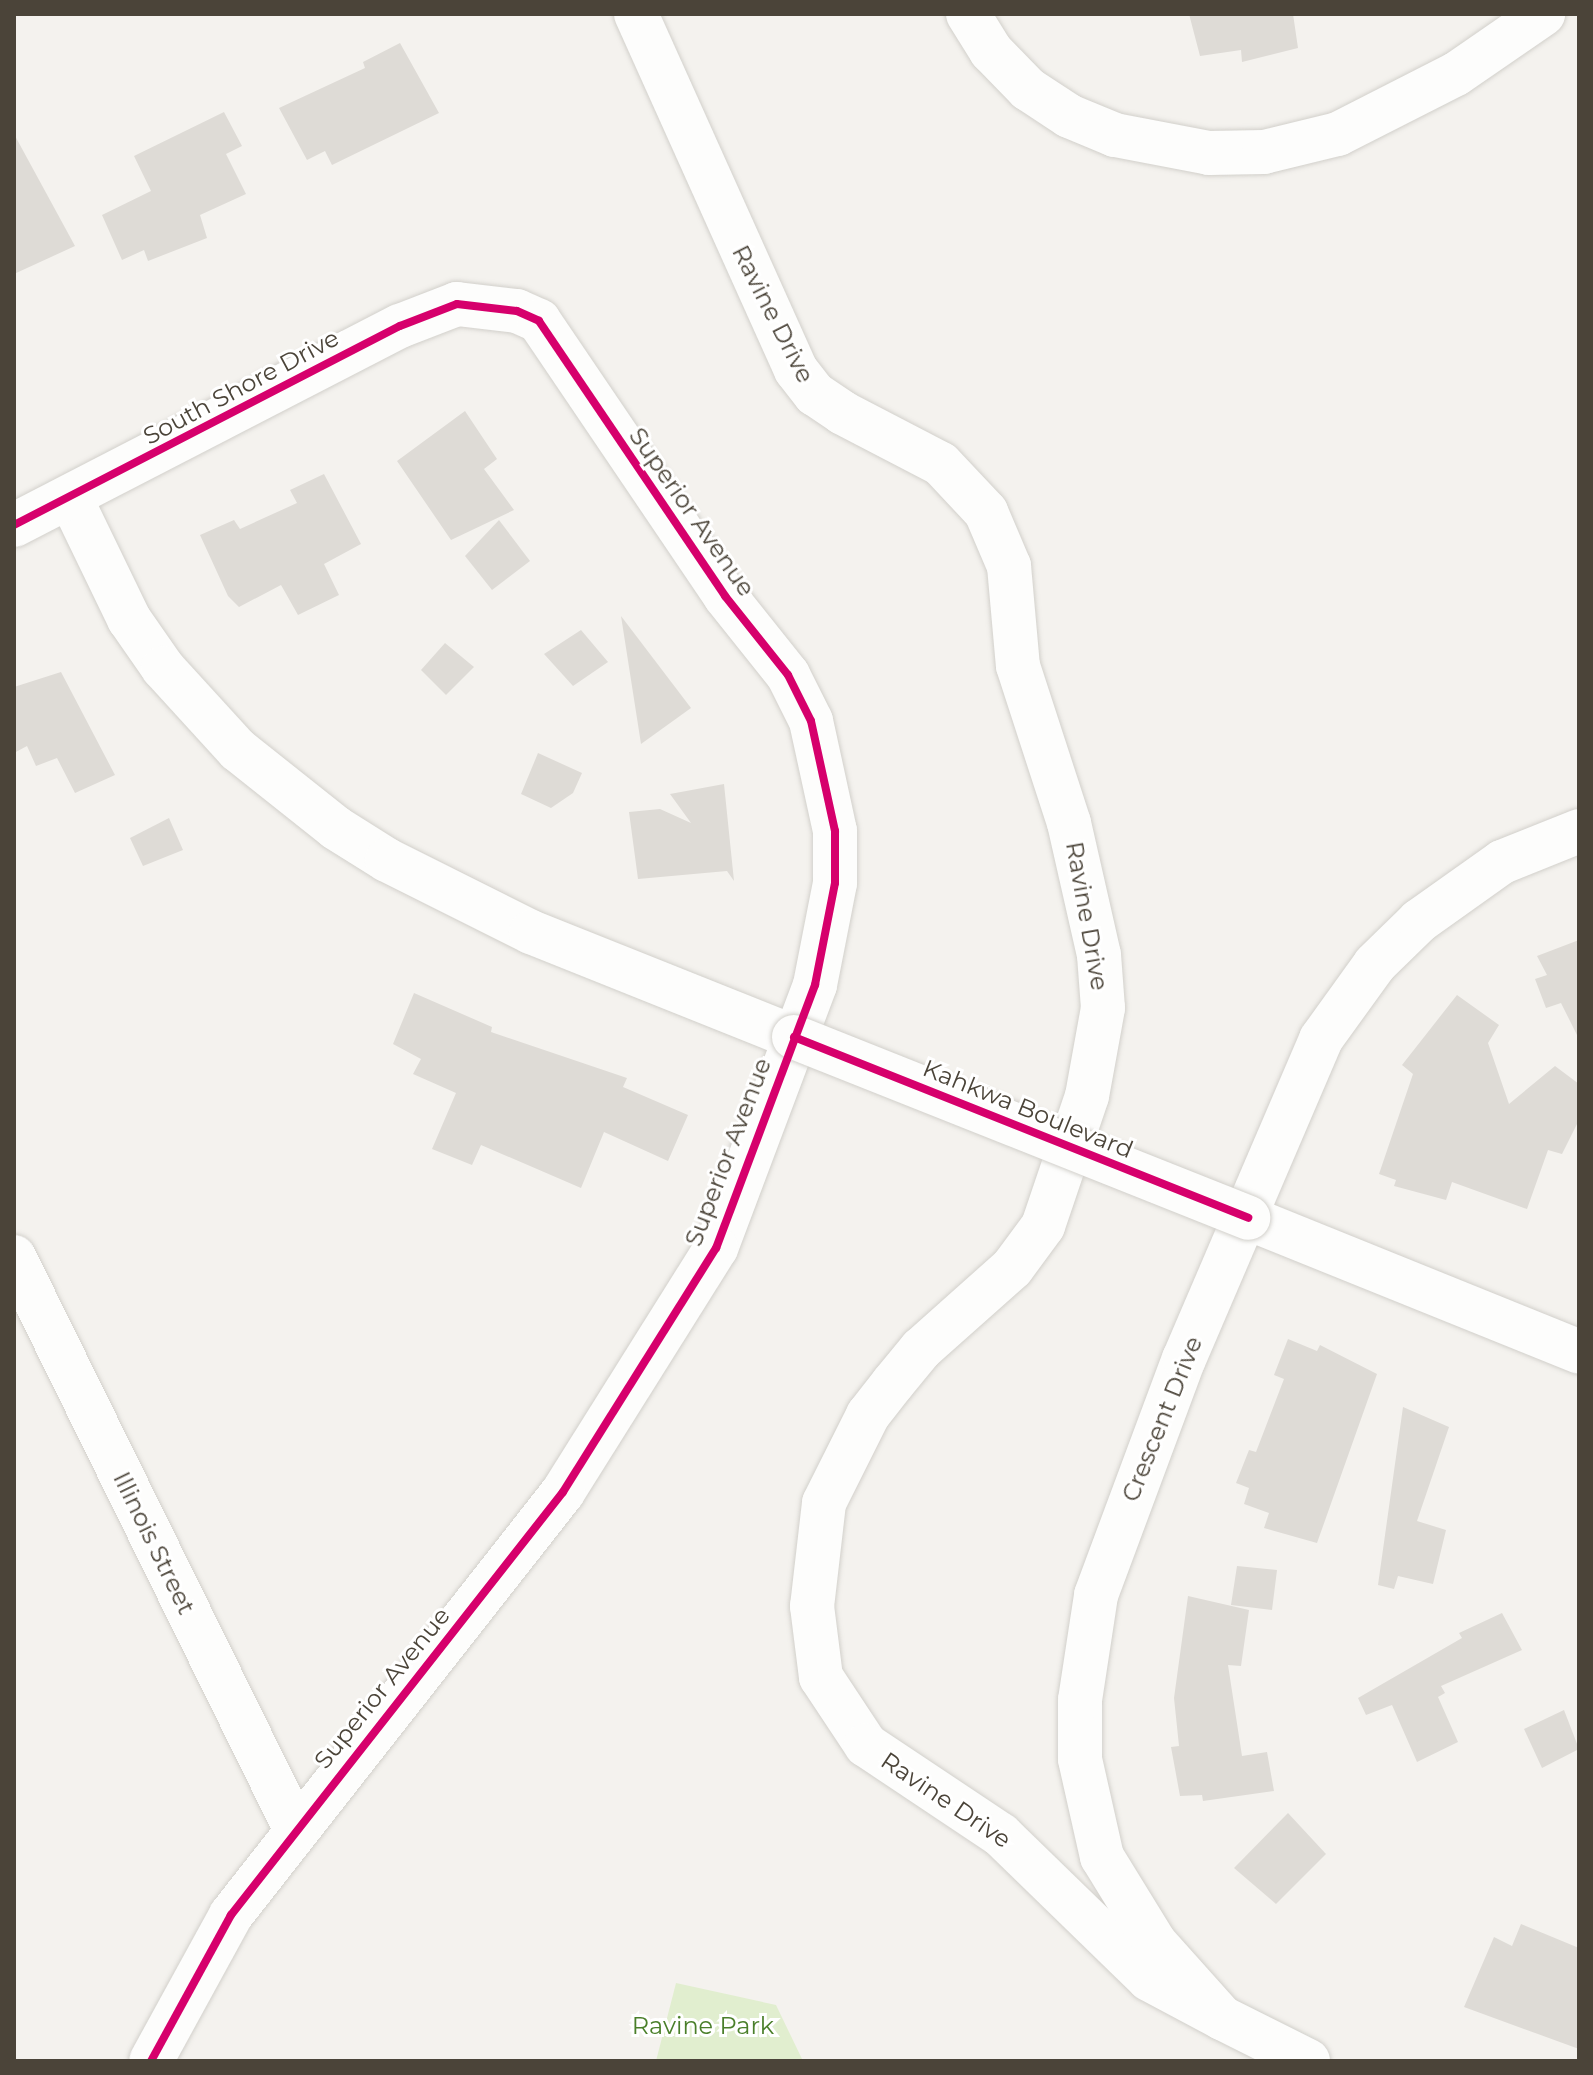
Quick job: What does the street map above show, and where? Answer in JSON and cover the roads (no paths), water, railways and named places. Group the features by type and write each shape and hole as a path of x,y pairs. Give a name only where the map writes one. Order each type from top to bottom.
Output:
{"street":[{"name":"Ravine Drive","path":"636,14 796,370 815,394 843,413 941,464 986,512 1009,566 1018,666 1069,823 1099,955 1103,1008 1087,1096 1043,1226 1012,1268 921,1349 893,1383 868,1415 824,1503 812,1606 821,1677 866,1745 1001,1835 1149,1979 1222,2018"},
{"path":"968,14 991,51 1028,89 1069,116 1115,135 1209,153 1264,152 1338,134 1456,74 1543,14"},
{"name":"South Shore Drive","path":"14,525 400,326 457,304 492,304"},
{"name":"Superior Avenue","path":"151,2061 231,1915 295,1828 563,1492 680,1310 716,1248 815,985 835,883 835,831 811,721 788,675 725,596 539,321 492,304"},
{"name":"Kahkwa Boulevard","path":"70,497 129,619 163,668 238,750 336,828 387,860 531,932 1579,1352"},
{"name":"Crescent Drive","path":"1308,2061 1222,2018 1155,1943 1102,1857 1080,1759 1080,1700 1096,1595 1109,1548 1321,1039 1375,964 1466,885 1502,862 1579,831"},
{"name":"Illinois Street","path":"14,1257 295,1828"}],"park label":[{"name":"Ravine Park","path":"703,2026"}]}
